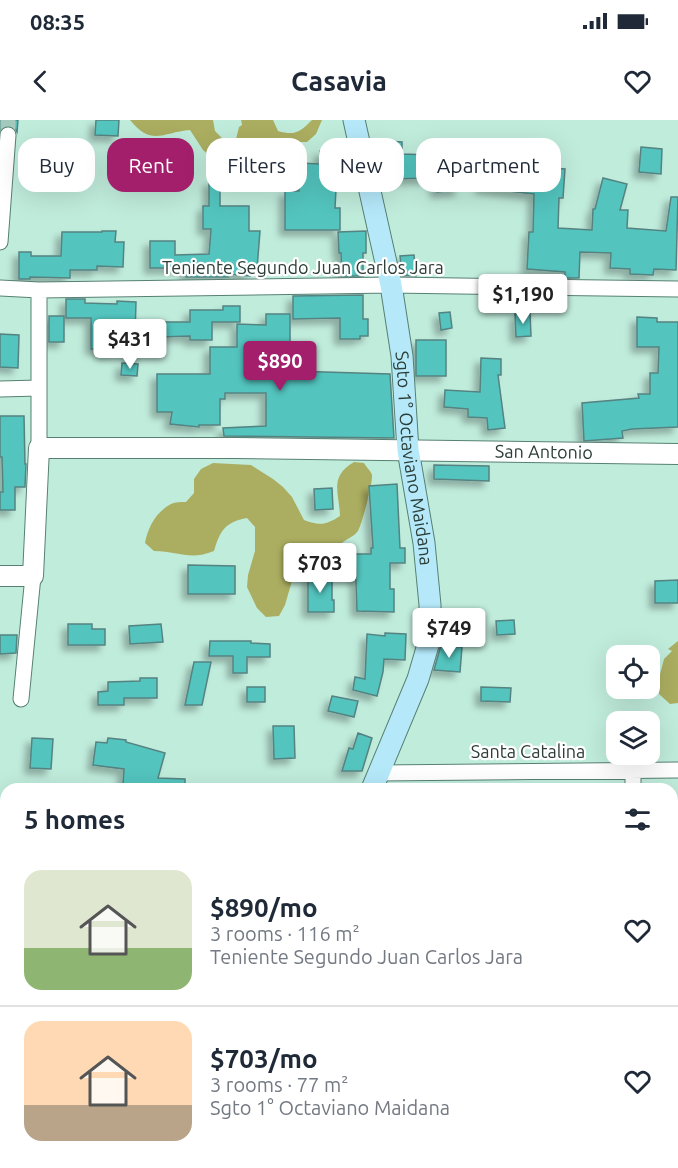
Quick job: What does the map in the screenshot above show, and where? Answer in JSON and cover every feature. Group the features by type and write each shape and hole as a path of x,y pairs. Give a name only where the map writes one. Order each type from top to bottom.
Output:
{"main road":[{"name":"Sgto 1° Octaviano Maidana","path":"354,120 391,285 402,356 408,450 424,543 430,605 430,638 418,679 376,781"}],"street":[{"path":"0,242 8,135"},
{"name":"Teniente Segundo Juan Carlos Jara","path":"0,288 39,290 391,285 678,289"},
{"path":"21,699 33,576 39,448 39,290"},
{"path":"0,388 39,388"},
{"name":"San Antonio","path":"39,448 235,448 678,454"},
{"path":"0,576 33,576"},
{"name":"Santa Catalina","path":"376,781 678,770"},
{"path":"633,771 633,783"}],"green space":[{"path":"130,120 213,120 215,131 222,138 206,138 206,153 190,130 152,136"},
{"path":"241,120 273,120 278,131 293,133 312,120 322,120 316,134 307,142 307,138 236,138 239,127 242,125"},
{"path":"354,462 364,463 372,475 367,503 358,531 340,545 324,569 300,572 292,581 279,616 266,617 257,608 247,587 255,551 255,527 247,518 233,522 224,528 214,551 206,554 191,555 154,551 145,543 148,531 157,516 171,504 186,502 194,493 194,479 201,469 213,463 251,465 283,487 292,497 304,520 319,524 327,523 340,516 338,479 341,473"},
{"path":"678,641 678,703 670,704 660,695 660,674 664,659 672,651 668,649"}],"building":[{"path":"0,120 18,120 17,132 9,125 0,130"},
{"path":"96,120 119,120 118,136 95,135"},
{"path":"641,147 662,149 661,174 639,172"},
{"path":"404,154 416,154 416,178 404,179"},
{"path":"307,163 319,164 319,192 336,192 335,208 340,208 340,230 285,230 285,192 307,192"},
{"path":"561,169 565,169 563,198 559,198 558,228 592,230 593,209 595,209 603,178 627,184 620,210 628,210 627,228 666,231 671,197 678,197 676,270 654,269 653,275 630,274 630,269 610,268 611,253 580,252 579,278 565,278 565,272 527,269 529,232 533,232 534,194 516,192 561,192"},
{"path":"209,192 220,192 220,206 249,206 249,231 260,231 257,269 251,269 250,276 229,274 229,277 186,277 186,268 150,268 150,241 175,241 175,255 209,254 211,229 203,229 203,206 209,206"},
{"path":"116,231 115,242 124,242 123,267 97,266 97,270 70,270 70,278 19,279 19,252 31,252 31,256 61,256 62,232"},
{"path":"366,231 363,276 342,276 338,232"},
{"path":"414,255 416,276 402,275 400,256"},
{"path":"363,295 363,319 368,319 368,336 360,336 360,339 340,339 340,318 293,319 293,296"},
{"path":"66,299 85,299 85,303 136,302 135,337 111,336 111,349 91,349 91,318 66,318"},
{"path":"223,306 240,306 240,322 212,322 212,340 190,340 190,336 159,337 159,322 190,322 190,310 223,310"},
{"path":"450,312 452,328 441,330 439,313"},
{"path":"530,313 531,336 516,337 515,314"},
{"path":"266,314 290,314 290,343 266,343 265,373 292,373 292,371 390,374 394,438 224,436 223,428 266,426 266,393 225,393 225,399 220,399 220,425 199,425 199,427 170,424 172,412 157,412 157,374 210,374 210,347 237,347 237,324 266,325"},
{"path":"49,316 64,316 64,342 49,342"},
{"path":"637,317 657,318 657,322 678,322 678,427 632,429 622,431 623,438 584,441 582,403 639,398 638,394 650,394 650,373 658,373 659,347 637,347"},
{"path":"0,334 19,335 18,368 0,367"},
{"path":"416,340 446,340 446,376 416,376"},
{"path":"481,358 501,359 501,375 498,375 505,428 488,430 487,418 468,417 468,409 444,407 445,390 480,392"},
{"path":"122,363 138,364 137,376 121,375"},
{"path":"0,416 24,416 25,487 15,487 15,510 0,510 0,492 3,492"},
{"path":"434,465 489,466 489,481 434,479"},
{"path":"397,484 400,548 405,548 405,563 390,563 390,589 394,589 394,612 357,611 355,554 371,554 371,548 373,548 369,486"},
{"path":"332,488 333,509 315,510 314,489"},
{"path":"188,565 235,566 235,594 188,594"},
{"path":"308,576 332,576 334,612 308,612"},
{"path":"678,580 678,603 655,603 655,581"},
{"path":"514,620 515,634 497,635 496,621"},
{"path":"68,624 92,624 92,629 105,629 105,645 68,645"},
{"path":"161,624 163,642 130,644 129,626"},
{"path":"385,633 406,634 405,660 384,659 377,696 353,690 355,677 365,679 367,634 385,636"},
{"path":"0,635 17,635 16,653 0,654"},
{"path":"210,641 251,641 251,643 270,644 270,657 247,657 247,673 233,673 233,656 209,656"},
{"path":"441,645 462,647 460,672 434,670"},
{"path":"194,662 211,662 202,705 185,705"},
{"path":"140,678 157,678 157,698 124,698 124,705 98,705 98,692 108,691 108,682 140,681"},
{"path":"247,687 265,687 265,702 247,702"},
{"path":"481,687 511,688 510,702 481,701"},
{"path":"332,696 358,701 354,717 328,711"},
{"path":"273,726 294,726 295,758 274,759"},
{"path":"358,733 372,738 362,771 342,771 349,748 353,749"},
{"path":"32,738 53,739 51,769 30,768"},
{"path":"108,738 126,740 126,742 165,753 158,778 185,779 185,783 123,783 124,769 93,765 96,742 107,743"}],"tunnel":[{"path":"8,120 8,135"}]}
